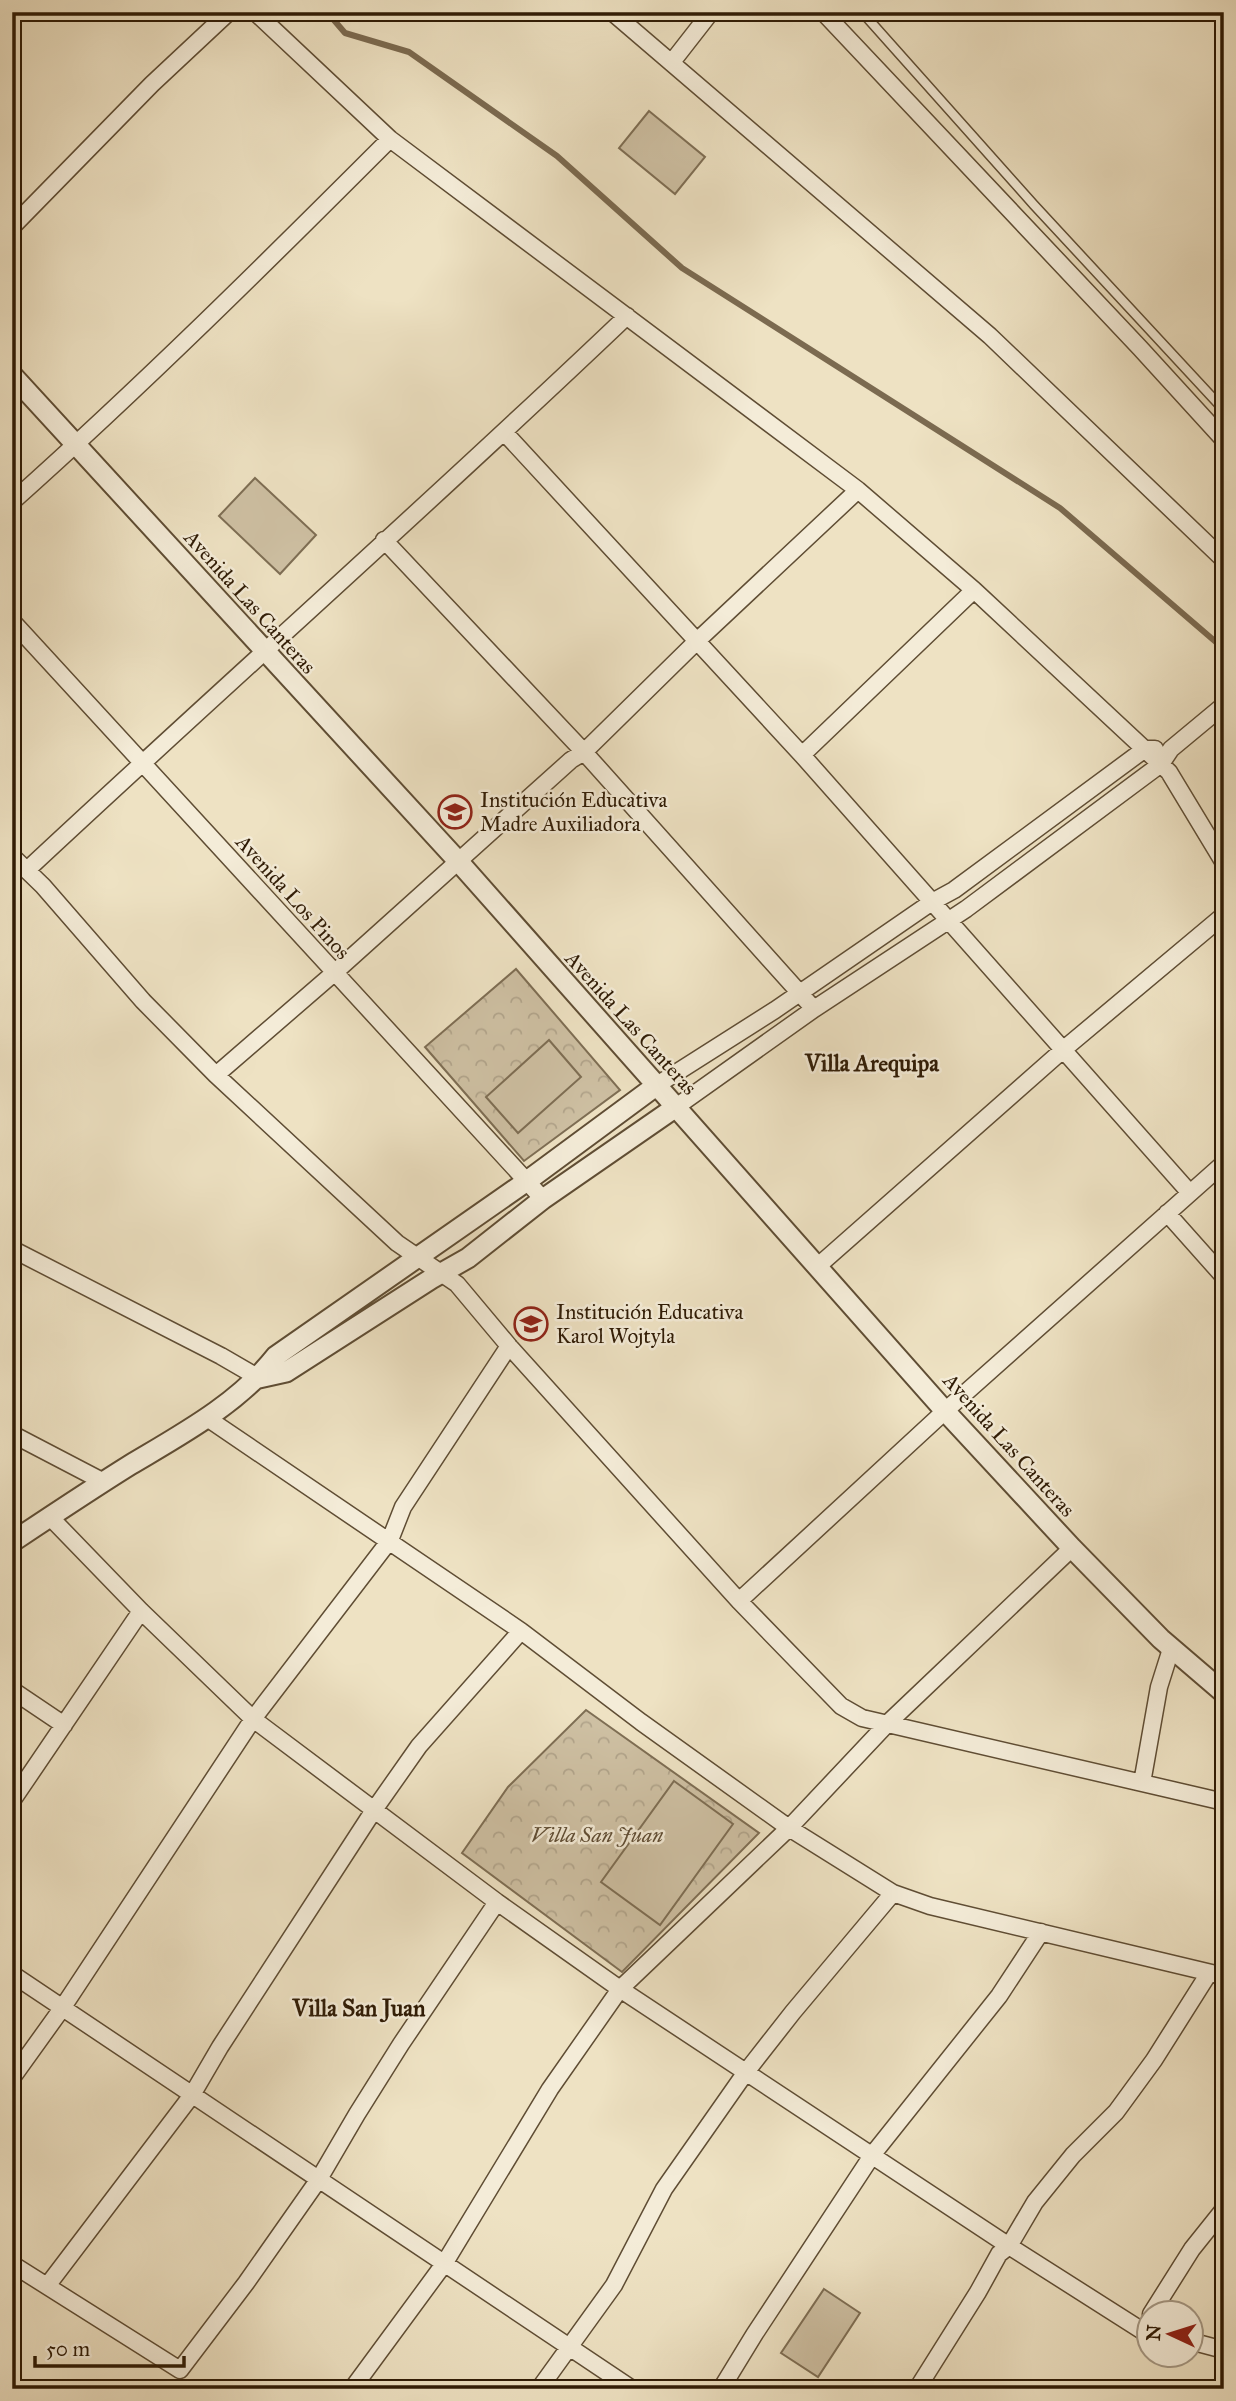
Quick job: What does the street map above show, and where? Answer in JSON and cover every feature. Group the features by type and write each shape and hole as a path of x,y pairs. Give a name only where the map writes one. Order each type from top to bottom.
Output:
{"street":[{"path":"12,227 152,84 229,12"},
{"path":"255,12 390,139 858,490 974,590 1169,772 1224,863"},
{"path":"612,12 990,335 1224,560"},
{"path":"672,62 711,12"},
{"path":"823,12 1224,440"},
{"path":"12,502 219,309 390,139"},
{"path":"27,870 627,316"},
{"name":"Avenida Las Canteras","path":"12,374 458,861 945,1411 1072,1548 1171,1649 1224,1693"},
{"path":"504,432 802,755 1190,1193"},
{"path":"216,1075 334,974 571,760 584,752 698,640 858,490"},
{"path":"384,540 584,752 814,1009"},
{"path":"802,755 974,590"},
{"name":"Avenida Los Pinos","path":"12,621 543,1199"},
{"path":"12,1249 221,1356 258,1378 286,1372 468,1258 543,1199 814,1009 966,909 1161,764 1171,749 1222,706"},
{"path":"12,1542 207,1418 258,1378 276,1356 527,1181 657,1085 954,890 1145,750 1171,749"},
{"path":"12,856 143,1001 216,1075 397,1243 440,1275 457,1284 509,1346 738,1601 841,1706 862,1718 1224,1802"},
{"path":"818,1266 1064,1049 1224,915"},
{"path":"738,1601 945,1411 1224,1163"},
{"path":"1167,1213 1224,1277"},
{"path":"12,2078 63,2007 253,1719 390,1540 403,1507 509,1346"},
{"path":"207,1418 521,1631 641,1722 789,1828 893,1893 930,1906 1216,1975 1116,2112 1073,2155 1035,2202 1009,2246 999,2254 917,2389"},
{"path":"12,1434 104,1482"},
{"path":"50,1517 141,1611 253,1719 497,1902 620,1989 1009,2246 1134,2316"},
{"path":"352,2389 444,2264 550,2090 620,1989 789,1828 887,1724 1072,1548"},
{"path":"12,1801 141,1611"},
{"path":"47,2286 192,2095 220,2047 374,1810 419,1746 521,1631"},
{"path":"1142,1783 1159,1687 1171,1649"},
{"path":"12,1689 64,1725"},
{"path":"540,2389 614,2285 664,2189 746,2072 893,1893"},
{"path":"12,2264 180,2370 246,2283 319,2179 356,2114 497,1902"},
{"path":"722,2389 873,2154 999,1996 1041,1933"},
{"path":"12,1974 632,2389"},
{"path":"1161,2300 1192,2249 1224,2209"},
{"path":"1204,2345 1224,2350"}],"lane":[{"path":"862,12 1034,205 1224,410"}],"green space":[{"path":"649,111 705,157 675,194 619,148"},
{"path":"255,478 316,535 280,574 219,516"},
{"path":"516,969 620,1090 524,1161 425,1047"},
{"path":"549,1040 581,1077 518,1133 486,1097"},
{"name":"Villa San Juan","path":"586,1710 759,1833 622,1972 462,1853 508,1787"},
{"path":"674,1781 733,1824 660,1925 601,1882"},
{"path":"824,2289 860,2313 818,2377 781,2353"}],"waterway":[{"path":"327,12 345,33 409,52 557,156 682,268 1060,508 1224,649"}],"place":[{"name":"Institución Educativa Madre Auxiliadora","path":"455,812"},
{"name":"Institución Educativa Karol Wojtyla","path":"531,1324"}],"district":[{"name":"Villa Arequipa","path":"872,1063"},
{"name":"Villa San Juan","path":"359,2008"}]}
